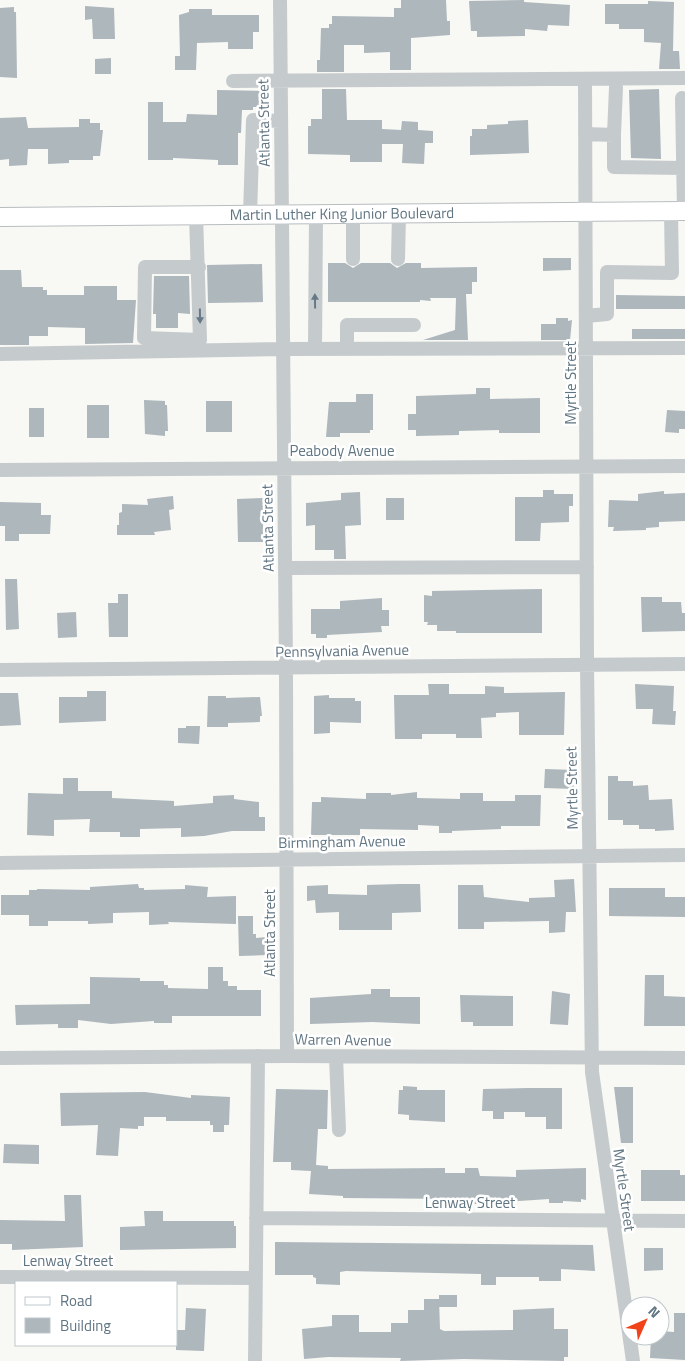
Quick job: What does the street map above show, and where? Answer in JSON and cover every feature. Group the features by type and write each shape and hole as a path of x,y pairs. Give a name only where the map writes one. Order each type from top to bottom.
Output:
{"main road":[{"name":"Martin Luther King Junior Boulevard","path":"0,217 680,212"}],"street":[{"name":"Atlanta Street","path":"280,0 286,568 287,1056"},
{"path":"233,81 685,78"},
{"name":"Myrtle Street","path":"585,79 587,664 592,1058 612,1220 633,1361"},
{"path":"616,87 614,167 683,168"},
{"path":"586,316 607,314 607,272 672,273 680,212 683,168 682,98"},
{"path":"250,215 253,120 280,121"},
{"path":"585,134 614,135"},
{"path":"353,214 353,259"},
{"path":"398,259 400,214"},
{"path":"196,215 199,267 200,340 144,338 145,267 199,267"},
{"path":"316,215 317,253 314,261 316,349"},
{"path":"347,349 347,325 414,325"},
{"path":"0,354 316,349 685,348"},
{"name":"Peabody Avenue","path":"0,470 685,466"},
{"path":"286,568 587,566"},
{"name":"Pennsylvania Avenue","path":"0,670 685,664"},
{"name":"Birmingham Avenue","path":"0,863 286,858 685,855"},
{"path":"255,1361 258,1056"},
{"name":"Warren Avenue","path":"0,1058 287,1056 685,1058"},
{"path":"336,1057 339,1130"},
{"name":"Lenway Street","path":"256,1218 685,1221"},
{"name":"Lenway Street","path":"0,1277 256,1278"}],"building":[{"path":"401,0 446,0 447,21 450,21 450,35 411,38 411,70 390,70 390,52 364,53 364,45 344,45 344,72 317,72 317,60 320,60 321,28 329,28 329,24 332,24 332,16 394,17 394,8 401,8"},
{"path":"524,0 524,2 570,5 569,26 548,25 547,31 525,29 525,36 477,37 477,31 471,31 469,1"},
{"path":"648,1 674,2 673,51 679,51 680,69 659,69 661,43 644,42 644,29 619,29 619,24 605,24 605,4 648,4"},
{"path":"85,6 114,8 115,39 93,39 92,19 85,20"},
{"path":"14,7 14,12 16,12 17,78 0,77 0,8"},
{"path":"189,9 212,9 212,15 259,15 259,32 253,32 253,49 228,49 228,42 197,43 196,70 175,70 175,56 180,56 179,15 189,12"},
{"path":"111,58 111,74 95,74 95,59"},
{"path":"322,89 346,89 347,120 382,120 382,129 401,130 402,121 418,122 418,130 433,131 433,143 425,143 424,164 402,163 403,144 382,144 382,162 350,162 350,155 308,154 308,126 311,126 311,119 322,119"},
{"path":"659,89 661,159 631,158 629,90"},
{"path":"217,90 262,91 262,107 253,107 253,110 242,110 241,133 238,133 238,165 218,165 218,160 173,158 173,160 148,160 148,102 163,102 163,122 186,122 187,114 217,115"},
{"path":"26,117 28,128 79,127 79,119 90,119 90,123 100,123 100,130 103,130 100,156 93,156 93,160 69,160 69,163 48,164 48,149 28,149 27,165 9,166 9,159 0,160 0,118"},
{"path":"528,120 529,153 470,155 472,129 487,129 487,125 508,124 508,121"},
{"path":"543,258 571,258 571,270 543,271"},
{"path":"328,263 345,263 353,268 361,263 390,263 397,268 406,263 421,263 421,268 477,267 477,282 472,282 472,294 466,294 468,340 423,340 455,330 456,298 430,298 431,301 420,300 420,302 328,302"},
{"path":"262,264 263,302 208,303 207,265"},
{"path":"0,270 21,270 22,287 43,287 43,290 47,290 47,295 84,295 84,286 117,286 117,300 136,300 133,343 85,344 85,328 48,327 48,336 29,336 29,345 0,345"},
{"path":"154,276 189,276 190,314 178,313 178,328 156,328 156,314 153,314"},
{"path":"616,295 685,296 685,309 616,309"},
{"path":"556,318 572,320 570,340 541,340 541,324 556,324"},
{"path":"632,329 685,329 685,339 632,339"},
{"path":"476,388 490,388 490,399 540,398 540,433 499,433 499,430 459,431 459,435 416,436 416,430 408,430 408,414 416,414 416,396 476,394"},
{"path":"356,394 373,394 373,430 370,430 370,433 340,433 340,437 326,437 329,402 356,402"},
{"path":"144,400 165,401 165,405 167,405 168,431 165,431 165,436 145,434"},
{"path":"206,401 232,401 232,432 206,432"},
{"path":"87,405 109,405 109,438 87,438"},
{"path":"29,408 44,408 44,437 29,437"},
{"path":"667,410 685,411 685,429 679,429 679,433 665,432"},
{"path":"543,490 554,490 554,494 573,494 573,506 569,506 569,522 541,523 540,541 515,541 515,497 543,497"},
{"path":"664,491 664,494 685,493 685,521 659,522 659,527 646,528 646,530 613,531 614,527 608,527 609,500 638,501 638,494"},
{"path":"360,492 361,525 345,526 346,559 334,559 334,550 315,550 315,525 306,526 306,503 341,500 341,493"},
{"path":"173,496 174,509 169,510 171,530 154,532 155,535 117,535 117,525 119,525 119,513 122,512 122,504 148,505 147,499"},
{"path":"263,498 263,542 238,542 237,499"},
{"path":"386,498 404,498 404,520 386,520"},
{"path":"0,502 41,503 41,515 51,515 50,534 19,534 19,541 5,541 5,526 0,526"},
{"path":"5,579 17,579 19,629 6,630"},
{"path":"542,589 542,633 456,633 456,631 437,631 437,625 427,625 428,622 424,622 424,595 432,596 432,591"},
{"path":"118,594 128,594 128,637 109,637 108,603 118,603"},
{"path":"641,597 662,597 662,602 681,602 682,613 685,613 685,631 642,632"},
{"path":"382,598 382,610 389,610 389,626 381,626 382,632 327,635 327,638 316,638 316,634 311,634 311,609 340,609 340,601"},
{"path":"76,612 77,637 58,638 57,613"},
{"path":"428,684 449,684 449,694 485,694 485,686 504,687 504,693 565,692 564,735 519,735 519,712 496,713 496,717 481,718 482,738 456,738 456,734 422,734 422,739 395,739 394,695 429,695"},
{"path":"635,684 674,686 673,711 676,711 675,725 652,724 653,709 636,709"},
{"path":"87,691 106,691 106,721 59,723 59,697 87,697"},
{"path":"0,693 18,693 21,725 0,726"},
{"path":"329,695 329,698 355,698 355,701 361,701 361,723 330,722 330,733 314,734 314,696"},
{"path":"208,696 226,696 226,698 260,697 262,716 260,716 260,722 228,723 228,727 207,727"},
{"path":"186,726 200,726 199,744 178,743 178,728 186,728"},
{"path":"545,769 575,770 574,789 544,788"},
{"path":"608,776 618,776 618,781 633,781 633,786 648,785 649,800 672,799 674,830 655,831 655,829 639,829 639,825 623,825 623,820 608,820"},
{"path":"63,778 78,778 78,791 112,791 112,798 174,801 174,806 213,803 213,796 234,795 234,799 259,802 259,817 265,817 265,831 232,831 204,836 181,837 181,828 140,829 140,837 120,837 120,832 89,832 90,819 54,820 54,836 27,835 28,793 63,794"},
{"path":"417,792 417,798 460,799 460,793 483,793 483,801 515,801 515,795 541,795 540,826 501,826 501,829 439,833 439,826 418,825 418,830 360,829 360,835 311,835 312,802 321,802 321,797 366,799 366,793 391,793 391,795"},
{"path":"574,879 576,912 566,912 565,932 549,933 549,921 484,922 484,929 458,929 458,885 483,885 484,897 529,902 529,898 555,897 554,880"},
{"path":"138,884 139,888 144,888 144,890 185,889 185,885 208,887 207,897 236,896 236,924 168,922 169,924 149,925 149,912 113,913 113,923 88,924 88,921 48,921 48,926 29,926 29,915 1,915 1,895 29,895 29,890 37,889 90,890 90,887"},
{"path":"420,884 421,912 392,913 392,930 339,930 339,912 316,913 315,900 307,901 307,886 328,885 328,894 367,895 367,885"},
{"path":"609,888 665,888 665,897 685,897 685,917 609,916"},
{"path":"238,916 253,916 253,934 256,934 256,938 267,937 268,955 239,956"},
{"path":"208,967 223,967 223,981 228,981 228,986 237,986 237,990 261,990 261,1016 172,1016 172,1023 154,1023 154,1021 111,1024 78,1020 78,1028 58,1028 58,1024 16,1025 15,1005 90,1004 90,977 140,978 140,981 164,981 164,985 168,985 168,988 208,989"},
{"path":"645,975 664,975 664,996 685,997 685,1026 644,1026"},
{"path":"371,989 390,989 390,997 420,997 420,1024 372,1022 310,1024 310,998 371,994"},
{"path":"552,991 570,994 568,1025 550,1024"},
{"path":"460,995 513,996 513,1026 473,1026 473,1022 461,1022"},
{"path":"403,1086 417,1087 417,1090 445,1090 445,1122 409,1120 409,1115 398,1114 399,1090 403,1090"},
{"path":"614,1087 633,1087 633,1143 621,1143"},
{"path":"562,1088 562,1129 546,1129 546,1117 525,1117 525,1112 504,1112 504,1119 493,1119 493,1111 482,1111 483,1089"},
{"path":"276,1089 328,1090 327,1129 318,1129 316,1165 328,1166 328,1169 445,1168 445,1173 465,1173 465,1168 478,1168 480,1176 516,1177 516,1170 586,1168 586,1200 581,1199 581,1202 563,1201 563,1203 549,1203 549,1199 505,1202 505,1204 465,1204 465,1200 459,1199 343,1198 343,1196 309,1194 311,1171 291,1170 291,1162 273,1162"},
{"path":"145,1092 191,1098 191,1095 230,1097 229,1125 224,1125 224,1132 213,1132 213,1125 210,1125 210,1121 166,1121 166,1117 144,1117 144,1126 138,1126 138,1129 120,1128 118,1156 96,1155 98,1125 61,1126 60,1093"},
{"path":"4,1144 39,1145 39,1164 3,1163"},
{"path":"641,1170 680,1170 680,1175 685,1175 685,1201 641,1201"},
{"path":"64,1195 81,1195 83,1247 12,1250 12,1244 0,1244 0,1220 65,1221"},
{"path":"144,1211 163,1211 163,1221 234,1221 234,1226 236,1226 236,1248 120,1250 120,1227 145,1226"},
{"path":"275,1242 593,1245 595,1271 561,1269 561,1281 539,1281 539,1277 496,1277 496,1285 481,1285 481,1274 346,1271 340,1272 340,1285 316,1284 316,1278 313,1275 275,1275"},
{"path":"644,1248 663,1248 663,1270 644,1271"},
{"path":"439,1295 457,1295 457,1307 439,1307"},
{"path":"424,1299 439,1299 440,1329 444,1331 513,1330 513,1310 554,1308 554,1329 568,1329 568,1357 564,1357 564,1361 464,1359 400,1361 401,1358 328,1357 304,1359 302,1329 332,1326 332,1315 359,1315 359,1332 391,1332 391,1323 408,1323 408,1310 424,1310"},
{"path":"186,1308 206,1309 204,1351 176,1350 176,1346 178,1346 178,1330 185,1330"},
{"path":"674,1313 685,1313 685,1360 650,1358 651,1346 670,1346 670,1332 674,1332"}]}
